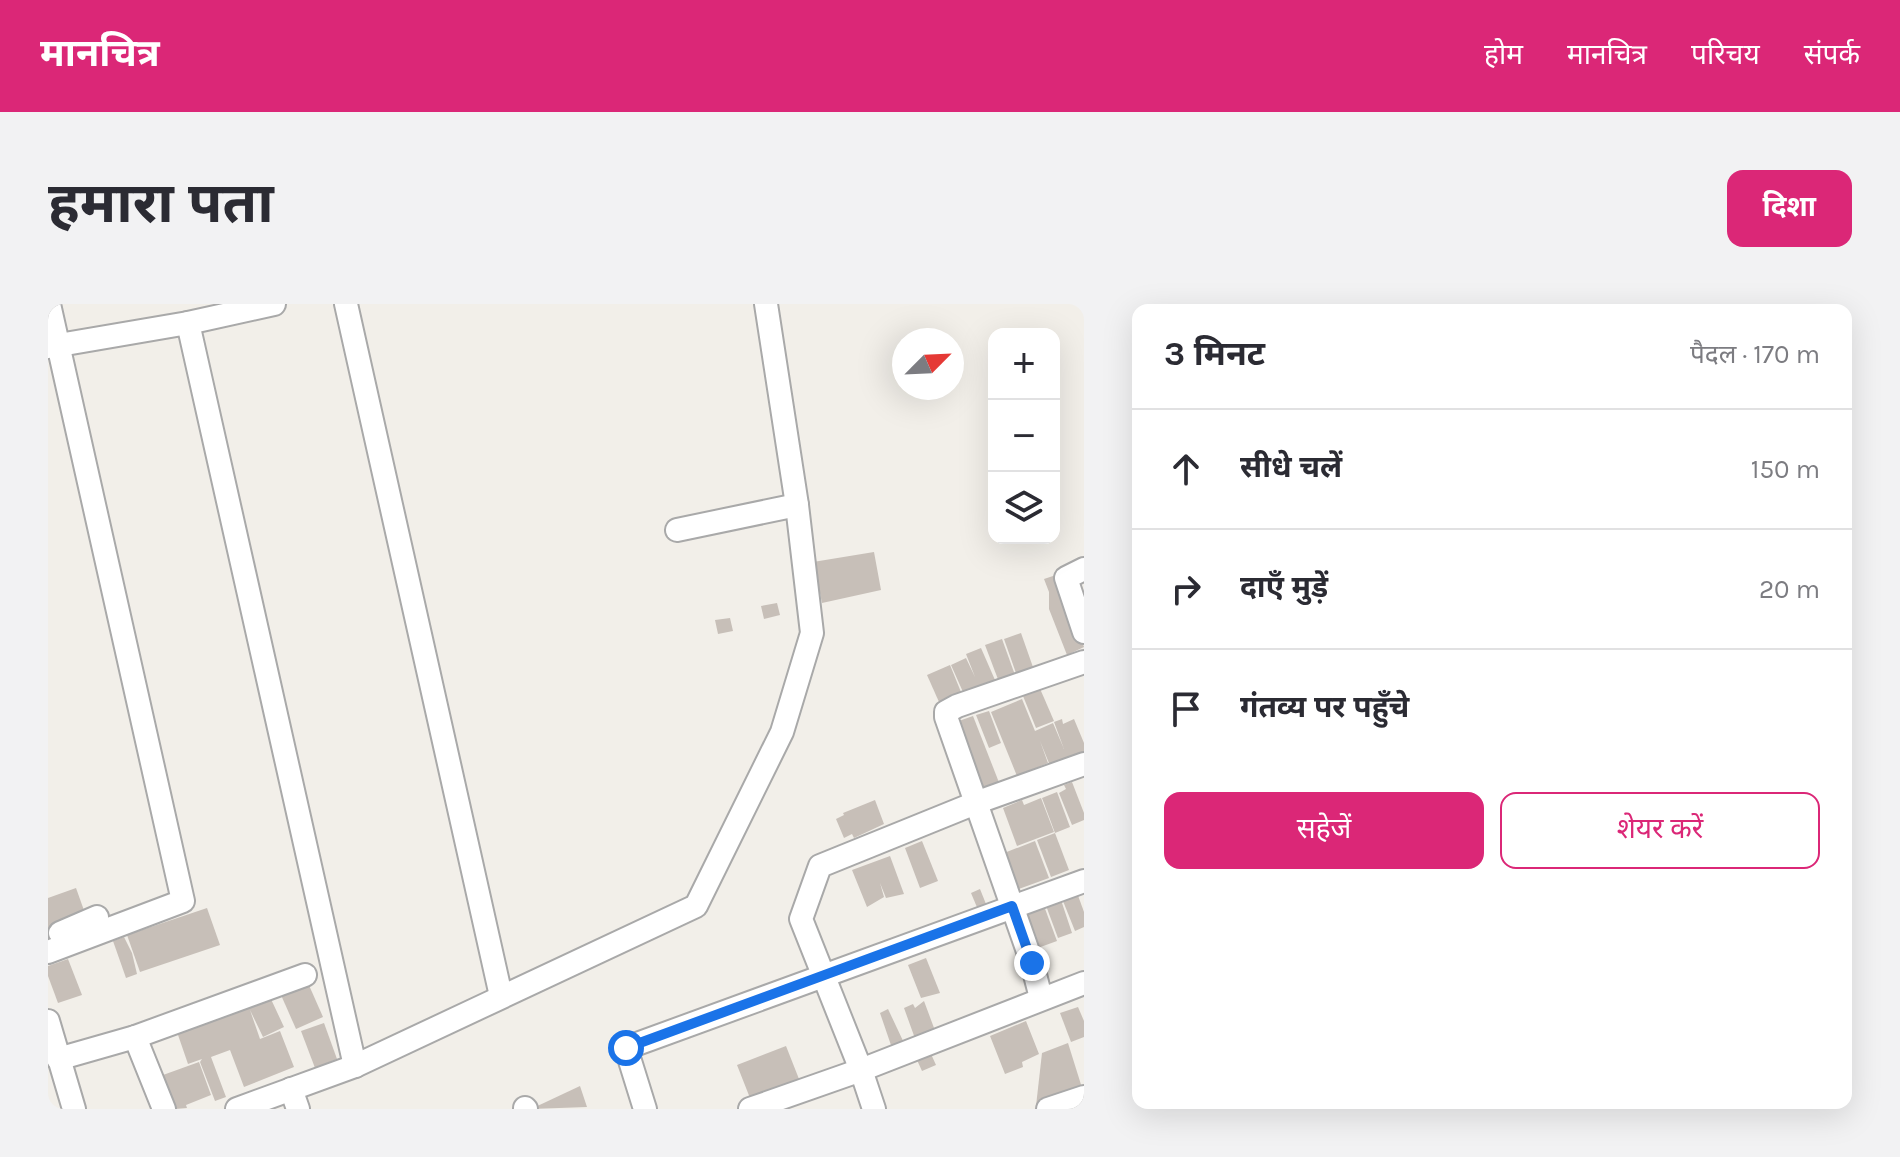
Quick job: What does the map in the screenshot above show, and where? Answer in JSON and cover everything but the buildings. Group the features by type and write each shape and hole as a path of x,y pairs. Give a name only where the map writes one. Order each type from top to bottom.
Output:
{"street":[{"path":"48,952 183,901 53,346 49,304"},
{"path":"53,346 188,323 274,304"},
{"path":"346,304 501,996"},
{"path":"237,1109 294,1099 355,1066 696,906 782,732 812,633 797,505 766,304"},
{"path":"188,323 355,1066"},
{"path":"677,530 797,505"},
{"path":"1084,569 1066,578 1084,632"},
{"path":"1041,998 978,802 947,724 946,712 1084,662"},
{"path":"874,1109 801,919 820,866 978,802 1084,764"},
{"path":"645,1109 626,1048 1084,881"},
{"path":"48,938 97,917"},
{"path":"58,1059 135,1037 305,975"},
{"path":"750,1109 861,1070 1084,983"},
{"path":"48,1021 74,1109"},
{"path":"135,1037 164,1109"},
{"path":"1048,1109 1084,1097"}],"route":[{"path":"626,1048 1012,906 1032,963"}]}
